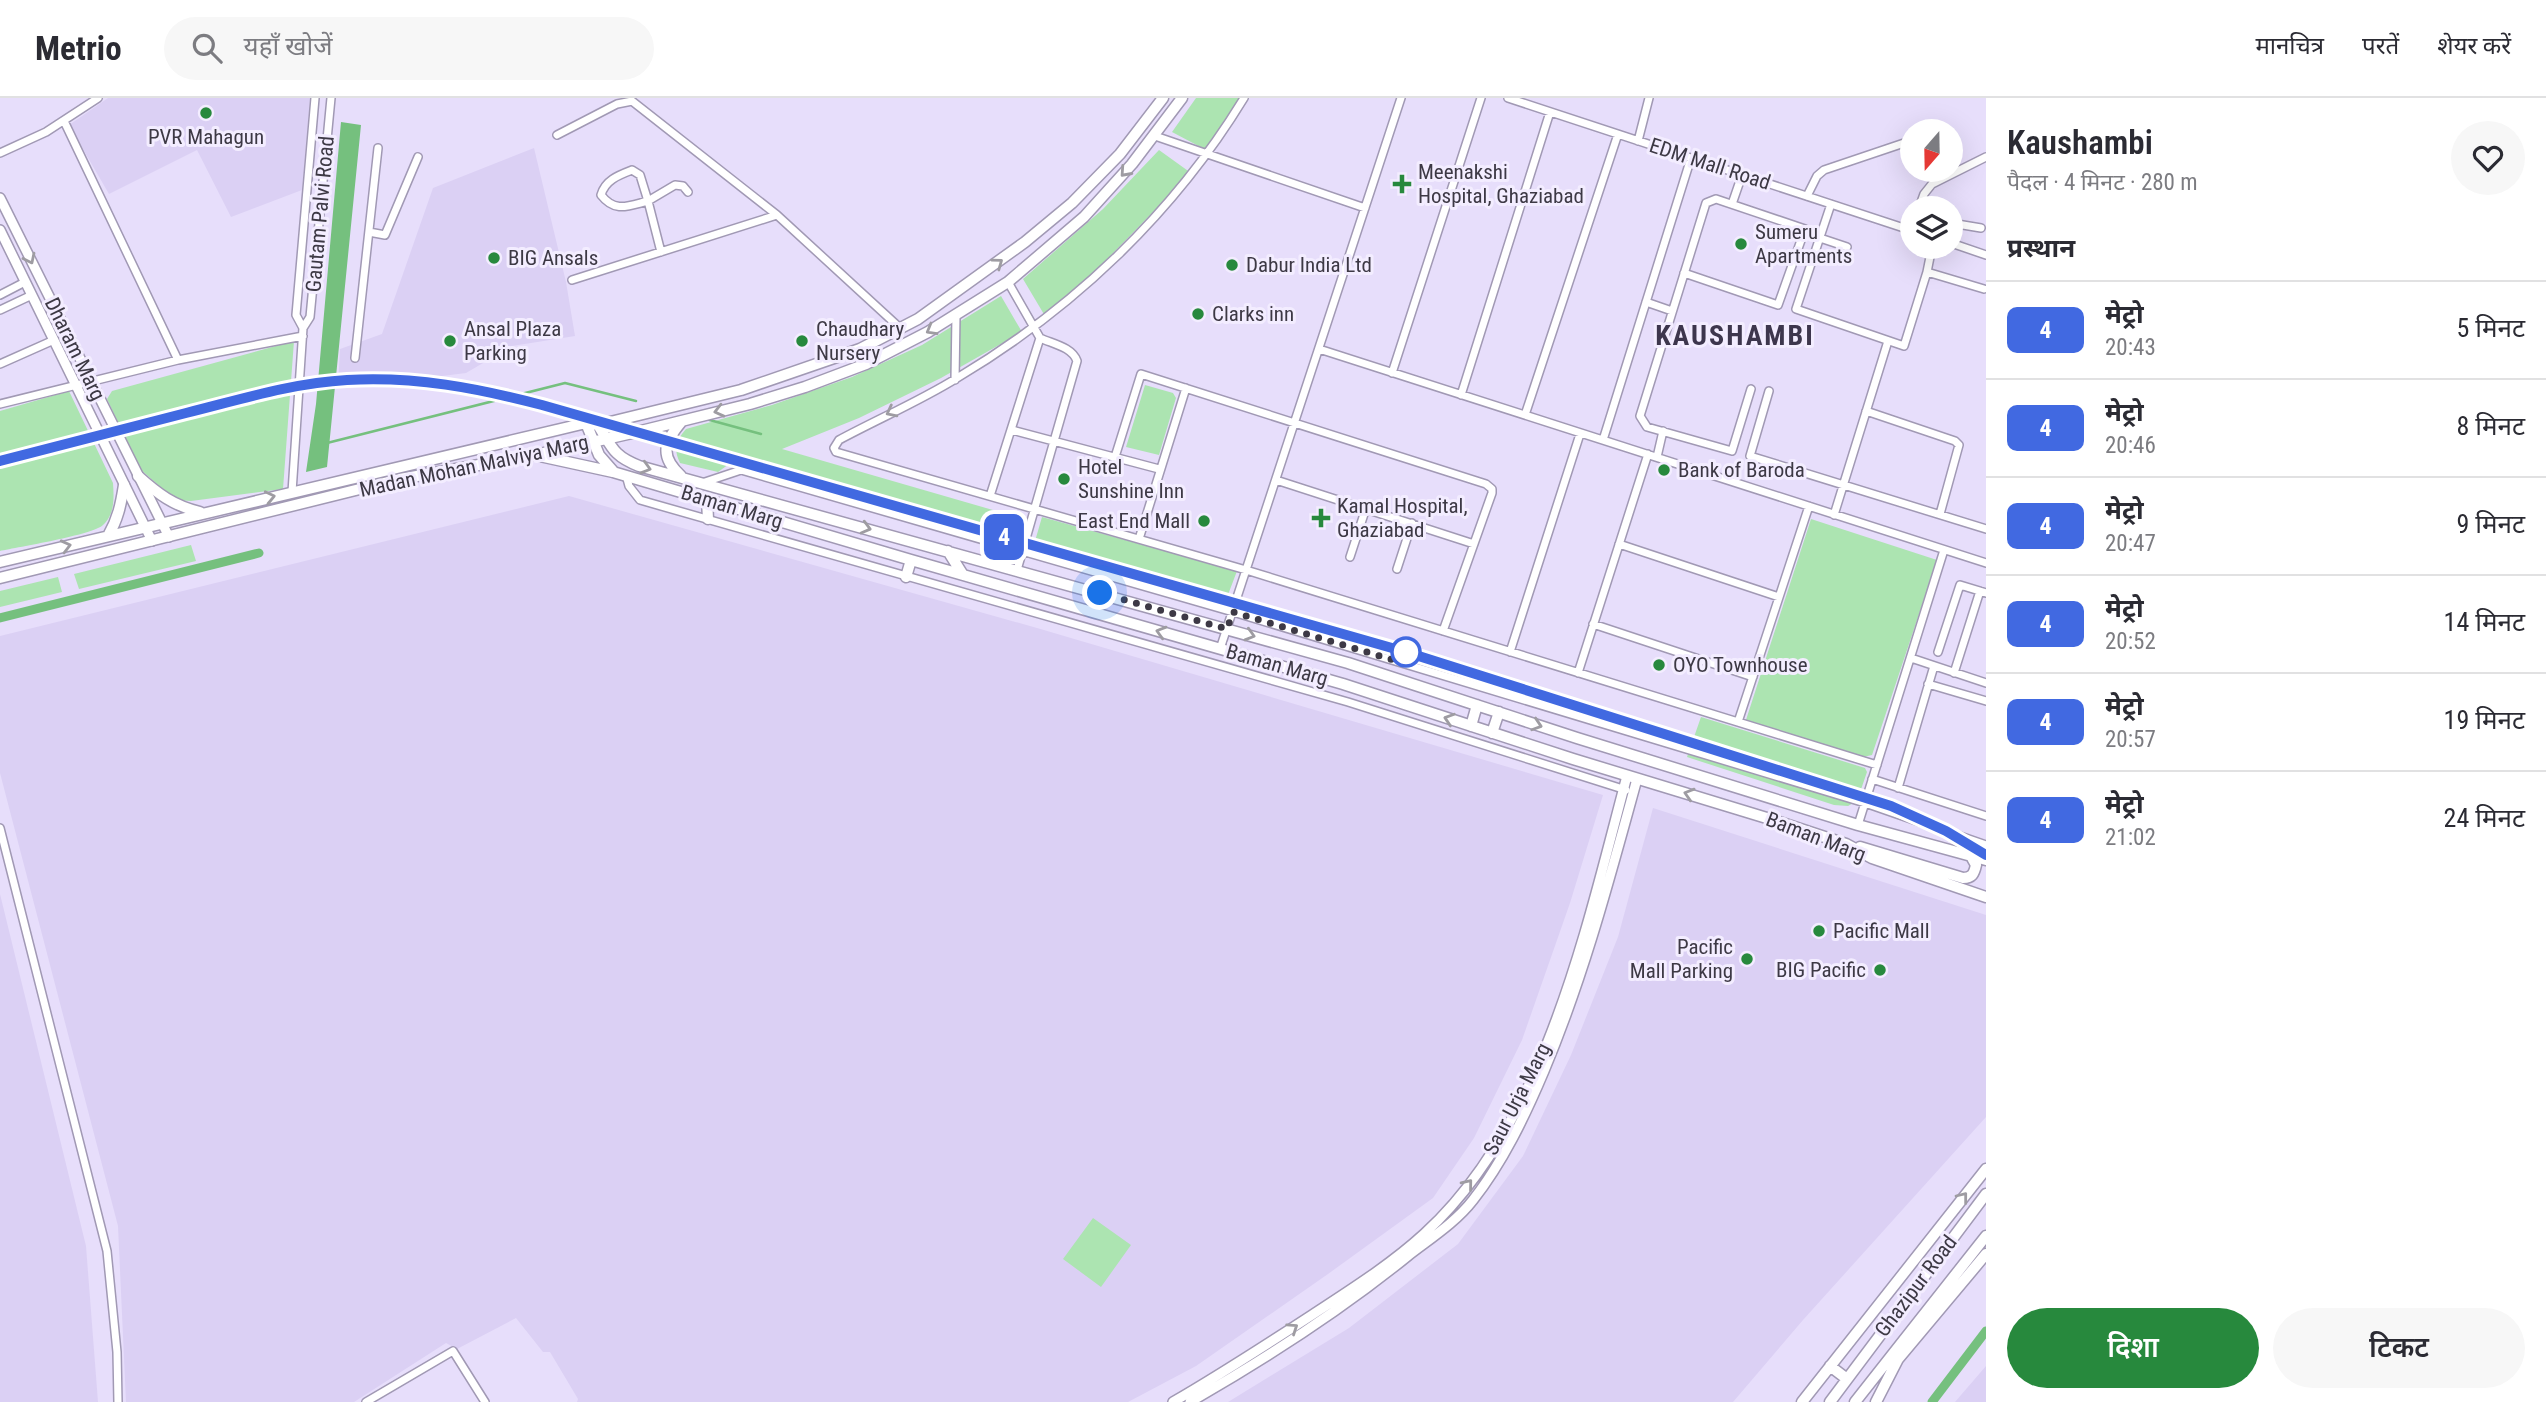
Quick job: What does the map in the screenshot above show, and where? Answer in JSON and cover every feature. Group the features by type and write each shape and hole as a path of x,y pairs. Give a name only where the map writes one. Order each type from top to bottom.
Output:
{"main road":[{"name":"Madan Mohan Malviya Marg","path":"0,562 292,492 586,424 598,425 741,390 860,349 961,290 1056,217 1120,154 1163,98"},
{"name":"Madan Mohan Malviya Marg","path":"0,578 400,479 607,439 772,397 866,364 956,315 1008,282 1084,216 1155,136 1182,98"},
{"path":"1056,217 1068,230"},
{"path":"682,420 671,435 666,451 671,467 683,478"},
{"path":"586,424 600,455 613,472"},
{"name":"Baman Marg","path":"598,425 612,451 622,460 1348,663 1858,825 1986,860"},
{"name":"Baman Marg","path":"535,455 626,475 1343,684 1846,844 1872,858 1986,897"},
{"path":"138,476 162,498 183,508 204,513"},
{"path":"108,536 121,507 124,485"},
{"path":"708,500 708,519"},
{"path":"948,551 963,575"},
{"path":"906,577 911,560"},
{"path":"979,579 984,561"},
{"path":"1471,726 1477,705"},
{"path":"1492,733 1499,712"},
{"path":"1846,844 1963,878 1974,873 1976,865 1971,856"},
{"path":"1802,1402 1986,1169"},
{"name":"Ghazipur Road","path":"1830,1402 1986,1194"},
{"name":"Ghazipur Road","path":"1855,1402 1986,1236"},
{"path":"1876,1402 1898,1359 1986,1254"},
{"path":"1830,1366 1847,1379"}],"street":[{"path":"82,98 86,106"},
{"path":"0,153 46,132 98,98"},
{"name":"Gautam Palvi Road","path":"303,332 296,315 315,98"},
{"name":"Gautam Palvi Road","path":"292,492 303,332 310,317 331,98"},
{"path":"1244,98 1207,155 1129,245 1063,306 955,380 839,440 834,448 839,454 1246,570 1877,765"},
{"path":"1220,649 1401,98"},
{"path":"1392,373 1481,98"},
{"name":"EDM Mall Road","path":"1508,98 1900,224"},
{"path":"1638,141 1649,98"},
{"path":"557,135 617,104 632,101 777,215 900,328"},
{"path":"1461,395 1550,112"},
{"path":"64,121 178,360"},
{"path":"1525,415 1618,134"},
{"path":"1155,136 1365,208"},
{"path":"1807,196 1817,176 1824,170 1900,144"},
{"path":"355,358 378,148"},
{"path":"369,232 385,235 418,157"},
{"path":"1923,196 1932,184 1986,157"},
{"path":"1602,440 1691,158"},
{"path":"661,252 648,201 640,174 632,170 614,178 603,188 601,195 608,204 619,207 648,201 675,184 688,192"},
{"path":"1732,204 1742,175"},
{"name":"Dharam Marg","path":"0,198 169,537"},
{"path":"1684,274 1778,305 1805,229 1716,199 1706,203 1672,311 1640,416 1647,427 1731,452 1751,389"},
{"path":"1831,204 1796,309 1904,346 1930,259"},
{"path":"572,280 777,215"},
{"path":"1963,225 1981,229"},
{"name":"Dharam Marg","path":"0,230 3,242 32,295 152,541"},
{"path":"1819,238 1847,247"},
{"path":"1963,247 1986,254"},
{"path":"1927,272 1984,289"},
{"path":"0,295 25,282"},
{"path":"1008,282 1040,338 1070,351 1077,361 1017,570"},
{"path":"0,310 32,295"},
{"path":"1646,302 1672,311"},
{"path":"955,380 956,315"},
{"path":"0,404 75,383 92,383 178,360 303,332"},
{"path":"990,496 1040,338"},
{"path":"0,364 54,340"},
{"path":"1834,515 1888,341"},
{"path":"1318,349 1986,563"},
{"path":"1115,457 1141,374 1489,486 1492,492 1443,631"},
{"path":"1139,539 1158,469 1186,387"},
{"path":"1769,391 1750,456 1986,529"},
{"path":"1866,411 1955,441 1959,445 1940,514"},
{"path":"1012,430 1158,469"},
{"path":"1657,457 1663,430"},
{"path":"1510,652 1580,434"},
{"path":"1578,673 1648,454"},
{"path":"702,483 741,470 1233,612 1865,803 1986,845"},
{"path":"626,475 629,486 640,500 1348,702 1629,791"},
{"path":"1276,480 1474,544"},
{"path":"1738,722 1809,506"},
{"path":"1350,557 1366,509"},
{"path":"1397,569 1412,523"},
{"path":"1619,544 1779,597"},
{"path":"1858,825 1944,550"},
{"path":"1938,652 1960,585 1983,592 1954,673"},
{"path":"1594,624 1753,677"},
{"path":"1911,658 1986,683"},
{"path":"1898,788 1934,666"},
{"path":"1928,684 1986,701"},
{"name":"Saur Urja Marg","path":"1173,1402 1365,1291 1454,1221 1472,1202 1497,1164 1530,1103 1576,987 1632,777"},
{"path":"1872,779 1986,816"},
{"name":"Saur Urja Marg","path":"1190,1402 1316,1319 1424,1234 1449,1208 1500,1141 1537,1065 1569,982 1629,791"},
{"path":"0,828 107,1251 117,1352 118,1402"},
{"path":"366,1402 453,1351 485,1402"}],"shaded area":[{"path":"108,98 310,98 302,190 231,217 197,150 109,194 69,125"},
{"path":"1196,98 1244,98 1208,151 1172,132"},
{"path":"341,122 361,125 327,467 306,472 316,404"},
{"path":"534,148 566,282 575,336 512,346 466,373 379,384 338,386 340,349 382,334 433,188"},
{"path":"1159,150 1191,173 1085,282 1045,316 1023,279 1103,209"},
{"path":"1001,296 1022,332 941,378 859,418 782,449 1024,519 1017,543 736,459 718,472 680,463 677,445 686,429 772,405 852,377 922,345"},
{"path":"294,341 283,489 191,501 175,500 140,469 107,399 112,391"},
{"path":"1145,385 1173,393 1176,398 1159,455 1126,447"},
{"path":"69,391 113,483 110,516 103,525 85,533 0,551 0,411"},
{"path":"569,496 1037,628 1603,795 1570,903 1522,1040 1474,1138 1433,1198 1196,1366 1128,1402 577,1402 578,1399 550,1352 543,1352 516,1318 457,1349 446,1343 354,1402 126,1402 118,1226 0,773 0,636"},
{"path":"1042,517 1237,571 1226,600 1033,548"},
{"path":"1811,519 1937,560 1872,755 1859,758 1745,723"},
{"path":"191,545 196,561 79,589 74,574"},
{"path":"58,577 62,592 0,607 0,591"},
{"path":"1701,717 1865,768 1867,772 1857,801 1848,806 1834,805 1687,757"},
{"path":"1653,808 1986,915 1986,1117 1733,1402 1228,1402 1349,1328 1458,1244 1523,1156 1571,1055 1618,937"},
{"path":"0,894 86,1246 98,1402 0,1402"},
{"path":"1093,1218 1131,1245 1101,1287 1063,1259"},
{"path":"1986,1366 1986,1402 1955,1402"}],"waterway":[{"path":"327,443 565,383 636,401"},
{"path":"706,419 761,434"},
{"path":"0,618 259,553"},
{"path":"1932,1402 1986,1331"}],"railway":[{"path":"0,461 251,397 320,383 347,380 418,380 491,392 1406,652 1891,806 1946,831 1986,855"}],"metro line":[{"name":"4","path":"0,461 295,387 347,380 383,379 451,384 542,405 1406,652 1891,806 1946,831 1986,855"}],"place":[{"name":"PVR Mahagun","path":"206,113"},
{"name":"Meenakshi Hospital, Ghaziabad","path":"1402,184"},
{"name":"Sumeru Apartments","path":"1741,244"},
{"name":"BIG Ansals","path":"494,258"},
{"name":"Dabur India Ltd","path":"1232,265"},
{"name":"Clarks inn","path":"1198,314"},
{"name":"Ansal Plaza Parking","path":"450,341"},
{"name":"Chaudhary Nursery","path":"802,341"},
{"name":"Bank of Baroda","path":"1664,470"},
{"name":"Hotel Sunshine Inn","path":"1064,479"},
{"name":"Kamal Hospital, Ghaziabad","path":"1321,518"},
{"name":"East End Mall","path":"1204,521"},
{"name":"OYO Townhouse","path":"1659,665"},
{"name":"Pacific Mall","path":"1819,931"},
{"name":"Pacific Mall Parking","path":"1747,959"},
{"name":"BIG Pacific","path":"1880,970"}],"district":[{"name":"KAUSHAMBI","path":"1735,335"}],"route":[{"path":"1100,593 1227,629 1233,612 1400,662 1406,652"}]}
